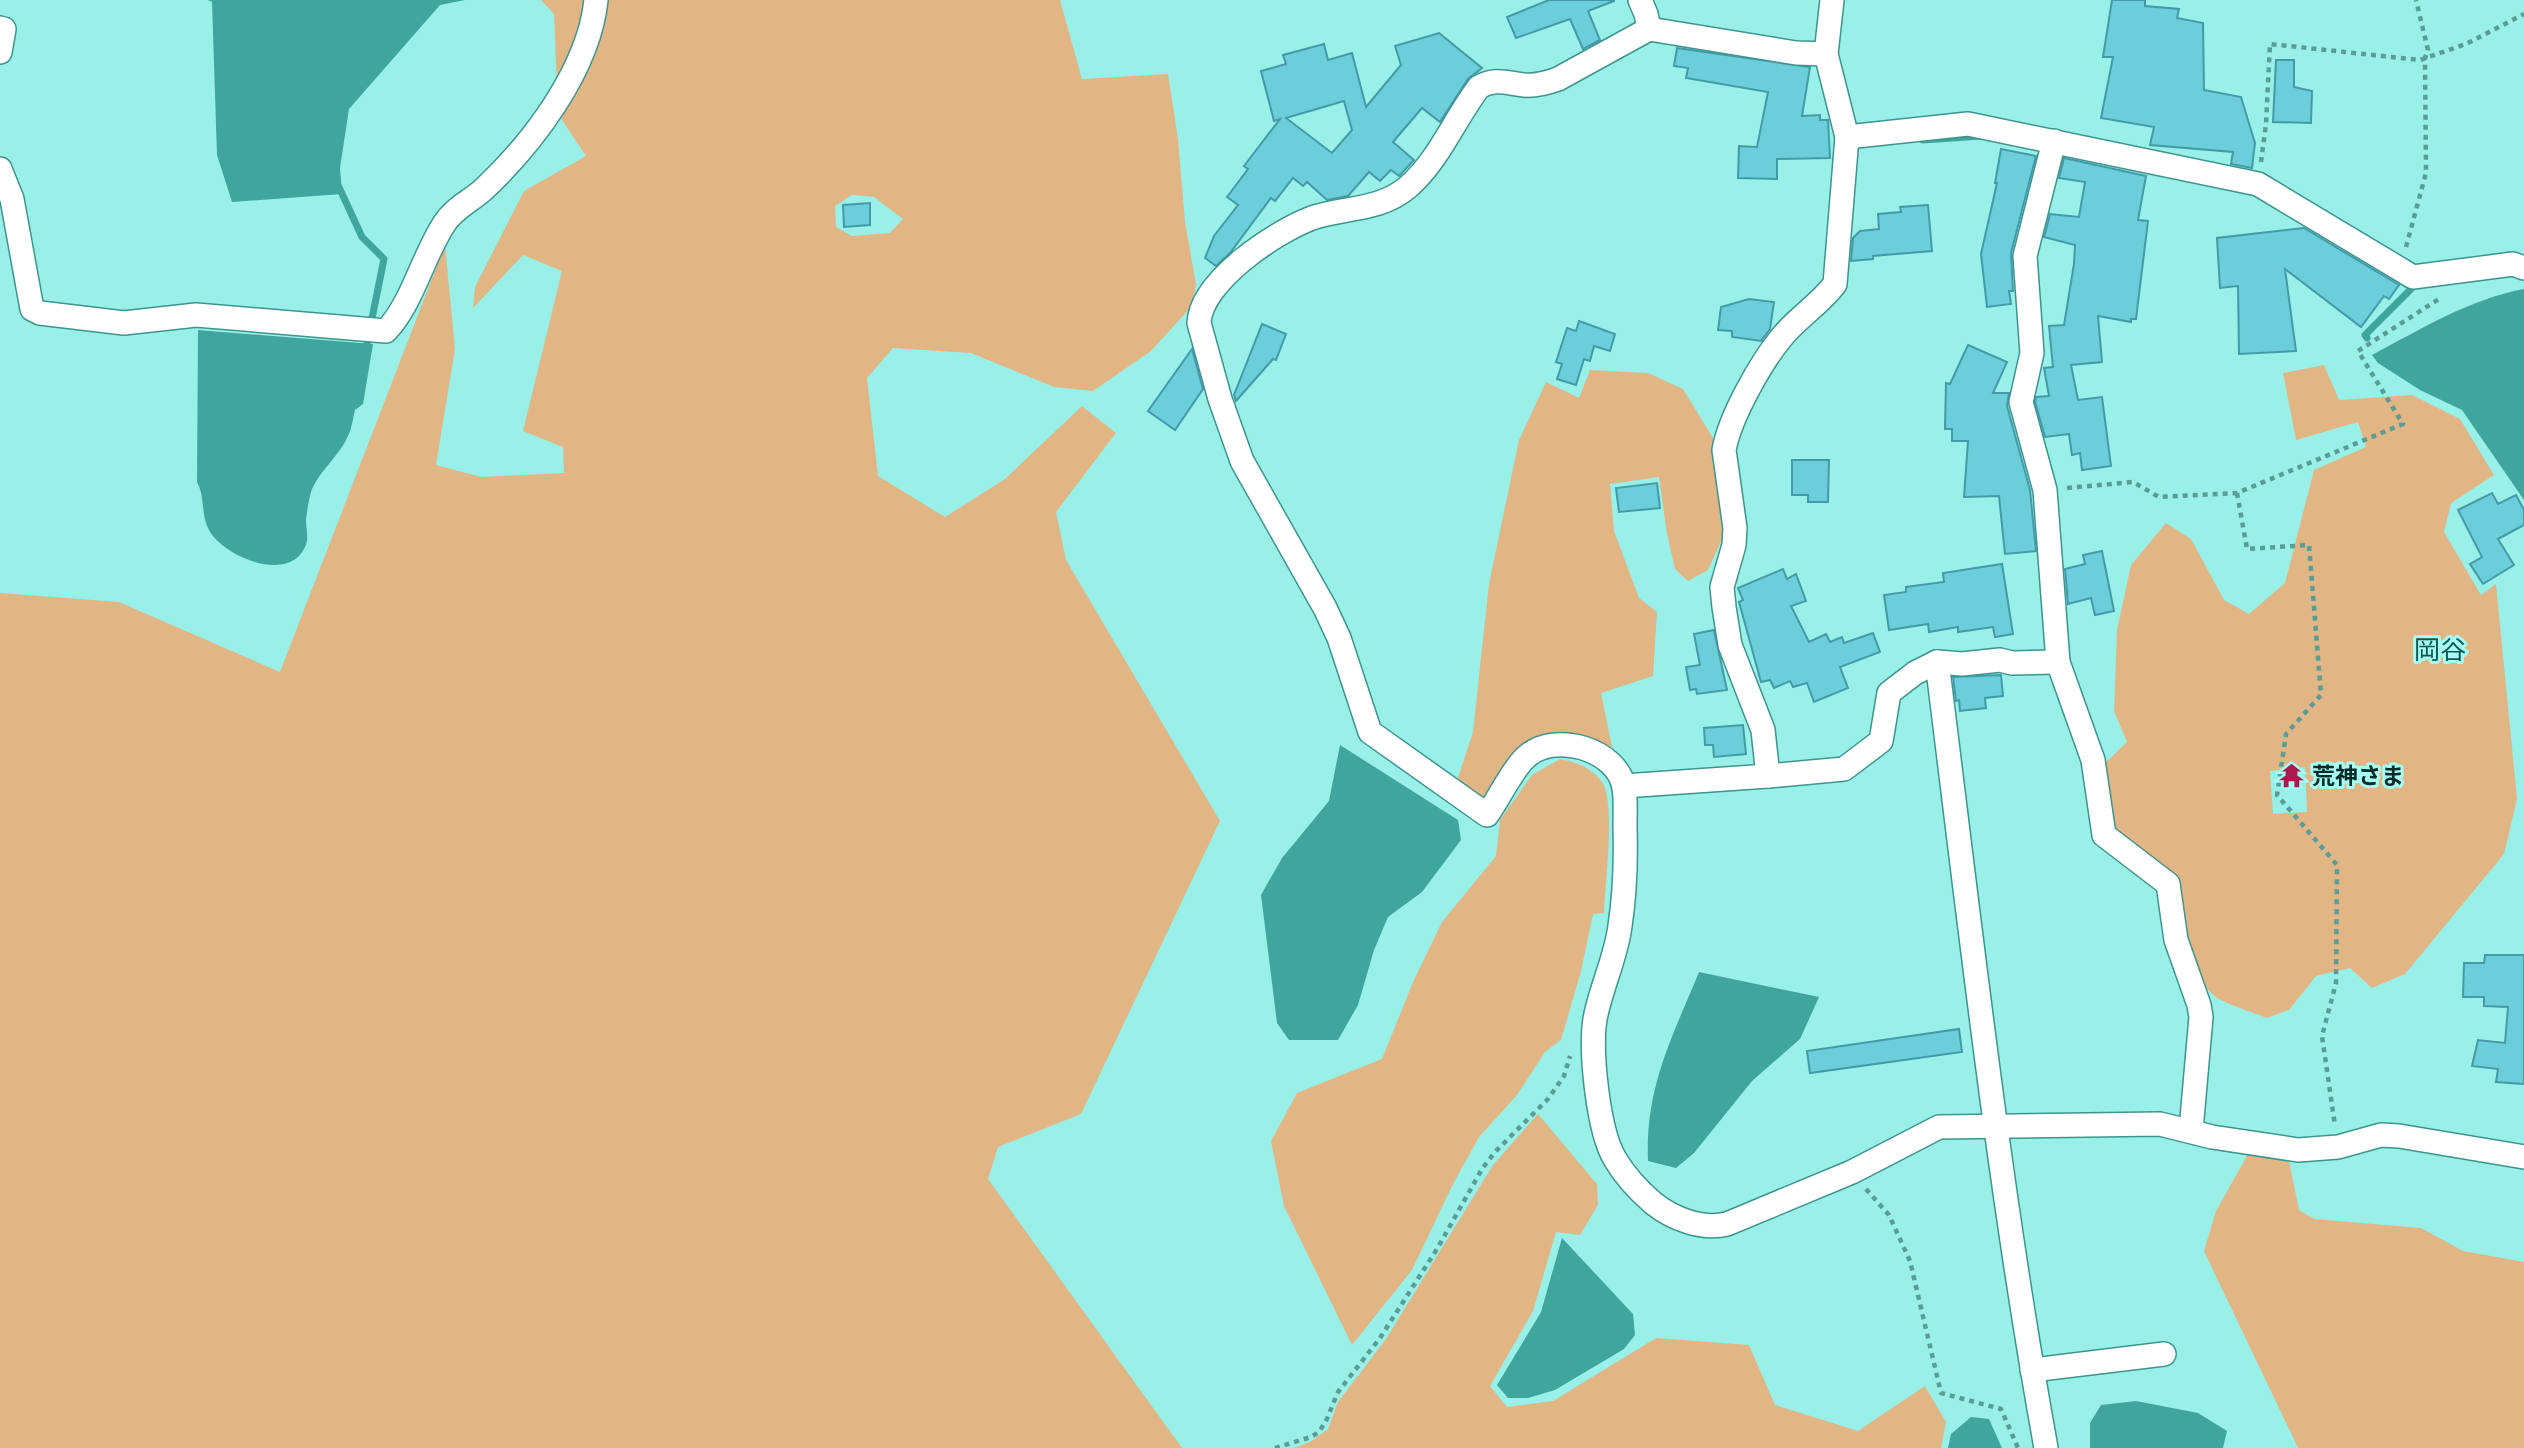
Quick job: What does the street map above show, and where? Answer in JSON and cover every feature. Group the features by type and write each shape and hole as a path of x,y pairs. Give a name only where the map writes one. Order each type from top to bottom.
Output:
{"street":[{"path":"0,169 12,199 32,309 40,313 124,323 196,316 386,331 399,317 444,222 461,205 481,192 524,147 552,110 580,59 596,0"},
{"path":"1640,0 1649,29"},
{"path":"1768,776 1763,730 1730,645 1724,607 1722,587 1734,545 1735,528 1724,450 1726,438 1754,378 1782,336 1822,301 1835,284 1846,142 1826,54 1832,0"},
{"path":"0,28 4,29 0,52"},
{"path":"1826,54 1796,53 1649,29 1544,84 1490,81 1479,87 1431,163 1407,188 1385,201 1358,210 1315,217 1292,226 1233,268 1206,298 1199,312 1199,324 1220,399 1242,461 1325,608 1339,638 1370,732 1487,815 1526,757 1552,745 1576,745 1599,754 1616,771 1624,786 1626,872 1620,929 1595,1019 1593,1053 1605,1135 1614,1158 1636,1188 1659,1208 1699,1225 1714,1227 1852,1172 1938,1127 2160,1124 2213,1137 2298,1150 2337,1147 2381,1136 2399,1136 2524,1157"},
{"path":"1846,142 1968,124 2258,184 2413,277 2513,264 2524,268"},
{"path":"2054,141 2025,256 2032,353 2021,401 2045,489 2058,662 2093,760 2104,835 2168,884 2176,940 2199,1005 2201,1017 2191,1130"},
{"path":"1624,786 1844,769 1881,741 1889,693 1915,673 1937,662 2058,662"},
{"path":"1937,662 1995,1125 2046,1448"},
{"path":"2032,1370 2164,1354"}],"path":[{"path":"2400,271 2426,173 2425,58 2428,50 2416,0"},
{"path":"2258,184 2266,124 2270,44 2413,60 2466,44 2524,14"},
{"path":"2045,489 2133,482 2159,497 2237,493 2403,424 2358,351 2453,290"},
{"path":"2237,493 2247,549 2309,545 2320,695 2286,734 2277,795 2337,865 2336,984 2322,1036 2337,1147"},
{"path":"1275,1448 1319,1432 1338,1392 1387,1327 1437,1249 1482,1170 1495,1152 1548,1099 1564,1076 1572,1049"},
{"path":"1852,1172 1889,1215 1910,1261 1941,1394 2001,1409 2018,1448"}],"shaded area":[{"path":"208,0 465,0 440,5 349,109 340,168 342,194 232,202 217,155 212,2"},
{"path":"541,0 1060,0 1082,79 1168,74 1178,139 1185,222 1196,284 1192,306 1151,351 1093,391 1054,387 971,353 893,348 867,378 878,476 945,517 1005,479 1082,406 1116,433 1056,512 1066,560 1220,821 1081,1114 998,1147 988,1179 1182,1448 0,1448 0,593 119,602 280,672 445,245 455,349 436,465 481,477 564,473 563,447 523,431 562,271 523,255 473,308 475,287 524,191 586,156 558,114 554,14","holes":["852,195 874,197 903,219 890,233 852,236 836,227 835,206"]},
{"path":"2524,289 2524,500 2462,410 2420,390 2378,363 2372,355 2465,307"},
{"path":"198,330 373,344 363,404 355,410 345,443 312,489 306,520 307,541 300,555 288,563 258,563 241,557 215,539 206,523 197,482"},
{"path":"2324,365 2339,400 2412,395 2460,419 2494,475 2451,503 2444,532 2481,595 2496,584 2517,799 2504,854 2405,974 2372,988 2350,968 2316,976 2289,1010 2267,1018 2221,1000 2201,978 2188,946 2177,880 2114,833 2103,765 2127,742 2114,711 2117,630 2131,565 2166,523 2191,539 2224,600 2249,614 2285,583 2314,470 2366,447 2358,422 2296,440 2283,373","holes":["2305,767 2307,812 2273,814 2270,771"]},
{"path":"1590,370 1648,373 1683,389 1713,438 1723,537 1708,570 1688,581 1675,569 1659,477 1610,484 1614,531 1639,598 1657,612 1653,676 1601,693 1612,747 1578,736 1555,734 1532,740 1518,751 1483,801 1456,784 1473,732 1489,584 1519,440 1546,382 1579,398"},
{"path":"1340,745 1458,820 1461,840 1422,892 1388,917 1374,950 1358,1005 1338,1040 1289,1040 1277,1023 1261,895 1282,858 1329,801"},
{"path":"1560,759 1583,766 1602,782 1606,792 1609,825 1604,913 1593,914 1581,971 1561,1040 1545,1052 1517,1095 1479,1137 1412,1270 1352,1345 1284,1206 1271,1141 1297,1093 1382,1059 1413,982 1442,922 1496,856 1500,820 1532,775"},
{"path":"1699,972 1819,997 1800,1039 1752,1081 1694,1153 1676,1168 1648,1161 1648,1134 1662,1064"},
{"path":"1538,1114 1597,1184 1598,1205 1580,1235 1556,1232 1533,1311 1490,1386 1507,1407 1553,1401 1656,1338 1749,1345 1775,1405 1858,1431 1925,1386 1946,1422 1941,1448 1294,1448 1310,1442 1328,1429 1338,1402 1386,1339 1493,1165"},
{"path":"2248,1154 2289,1161 2299,1210 2314,1219 2421,1228 2463,1251 2524,1262 2524,1448 2298,1448 2204,1251 2216,1211"},
{"path":"1562,1238 1633,1314 1635,1335 1624,1349 1555,1390 1528,1398 1508,1398 1497,1385 1541,1312"},
{"path":"2136,1401 2198,1413 2227,1431 2223,1448 2090,1448 2090,1423 2101,1405"},
{"path":"1971,1417 1989,1419 2002,1448 1948,1448 1951,1434"}],"building":[{"path":"1549,0 1614,1 1588,11 1600,40 1583,49 1570,19 1516,38 1507,17"},
{"path":"2112,0 2145,0 2145,6 2179,9 2177,18 2203,23 2204,90 2241,97 2255,143 2252,168 2231,164 2233,152 2150,145 2154,127 2101,118 2113,57 2103,57"},
{"path":"1439,33 1482,68 1468,79 1440,122 1422,108 1393,142 1414,160 1399,176 1391,170 1380,181 1369,172 1348,196 1327,200 1307,182 1303,186 1293,178 1275,201 1271,198 1230,253 1216,266 1205,258 1214,236 1238,205 1227,197 1248,169 1244,166 1280,119 1274,121 1261,71 1286,64 1283,55 1324,44 1328,60 1352,53 1366,107 1401,65 1395,46","holes":["1344,101 1352,130 1332,153 1286,118"]},
{"path":"1677,48 1810,67 1802,116 1820,115 1820,120 1828,120 1830,158 1777,159 1777,179 1738,178 1739,146 1757,147 1768,92 1686,78 1688,68 1674,66"},
{"path":"2276,60 2294,60 2294,87 2312,91 2311,123 2273,122"},
{"path":"2001,149 2036,156 2011,253 2011,304 1987,307 1981,254 1997,183"},
{"path":"2064,158 2146,176 2138,220 2148,221 2136,319 2131,319 2131,322 2098,316 2102,362 2071,365 2078,400 2102,397 2111,466 2082,470 2080,453 2072,455 2069,434 2045,437 2035,402 2036,397 2049,396 2044,368 2053,367 2049,326 2064,325 2074,264 2075,245 2044,237 2050,214 2079,217 2085,182 2059,178"},
{"path":"870,203 870,225 844,227 843,205"},
{"path":"1928,205 1932,251 1873,256 1873,259 1851,261 1853,238 1860,231 1879,229 1878,214 1901,212 1900,207"},
{"path":"2304,228 2399,285 2389,299 2384,296 2361,327 2285,269 2296,351 2239,354 2238,286 2220,288 2217,238"},
{"path":"1749,299 1774,302 1770,329 1761,341 1732,337 1732,331 1718,330 1721,307"},
{"path":"1579,321 1615,334 1610,351 1594,346 1590,361 1584,359 1576,385 1557,379 1562,364 1556,362 1567,328 1576,331"},
{"path":"1262,324 1286,334 1276,360 1273,359 1236,401 1234,395"},
{"path":"1968,345 2007,362 1993,393 2009,393 2007,406 2030,490 2036,551 2005,554 1999,496 1964,497 1968,441 1952,441 1952,429 1945,429 1946,383 1950,384"},
{"path":"1192,349 1203,389 1175,430 1148,411"},
{"path":"1792,460 1829,460 1828,502 1808,502 1808,495 1792,495"},
{"path":"1657,483 1660,508 1619,512 1616,488"},
{"path":"2492,493 2498,504 2516,495 2524,510 2524,525 2498,539 2514,565 2483,584 2470,564 2482,557 2458,510"},
{"path":"2102,551 2114,611 2095,615 2091,598 2068,604 2065,569 2085,564 2083,555"},
{"path":"2002,564 2013,634 1995,637 1993,627 1958,632 1958,627 1929,632 1928,624 1889,630 1884,595 1906,592 1906,587 1944,582 1943,573"},
{"path":"1783,569 1787,579 1796,574 1806,601 1791,606 1809,642 1826,634 1830,642 1842,637 1844,643 1873,633 1880,652 1840,667 1848,688 1814,702 1807,683 1793,687 1790,681 1774,688 1770,680 1761,682 1739,602 1743,600 1738,588"},
{"path":"1714,630 1727,690 1697,694 1696,689 1690,690 1686,667 1700,665 1694,634"},
{"path":"2001,675 2003,696 1985,698 1986,708 1960,711 1953,677"},
{"path":"1743,725 1746,754 1714,757 1713,745 1705,745 1704,728"},
{"path":"2485,955 2524,955 2524,1084 2496,1082 2498,1069 2472,1066 2478,1040 2505,1043 2508,1007 2484,1006 2484,997 2463,997 2464,963 2484,963"},
{"path":"1959,1029 1962,1052 1810,1073 1807,1051"}],"waterway":[{"path":"1923,140 1981,136"},
{"path":"338,185 362,237 384,259 365,353"},
{"path":"2367,338 2365,335 2413,287 2406,283"}],"place":[{"name":"荒神さま","path":"2292,776"}],"district":[{"name":"岡谷","path":"2440,650"}]}
